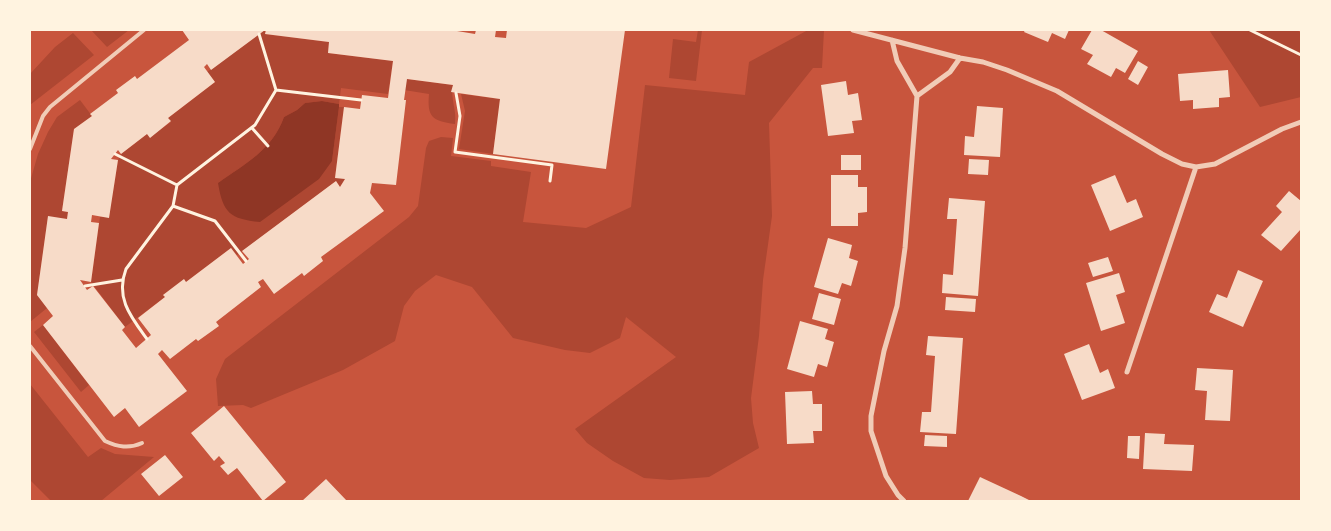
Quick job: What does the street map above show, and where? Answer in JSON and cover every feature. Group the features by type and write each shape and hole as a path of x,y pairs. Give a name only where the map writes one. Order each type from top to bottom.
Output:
{"street":[{"path":"853,30 999,67 1057,91 1162,154 1182,164 1196,167 1215,164 1282,128 1301,122"},
{"path":"892,40 897,61 917,96 905,248 897,306 884,351 871,416 871,431 886,476 904,501"},
{"path":"917,96 950,72 960,58"},
{"path":"1127,372 1196,167"}],"lane":[{"path":"30,148 43,116 50,107 144,30"},
{"path":"30,346 105,441 118,447 134,446 142,442"}],"path":[{"path":"1250,30 1301,55"},
{"path":"147,339 129,314 123,299 122,280 126,269 172,206 177,185 252,128 276,90 259,34"},
{"path":"276,90 361,100"},
{"path":"456,93 460,116 455,152 552,165 550,181"},
{"path":"252,128 268,146"},
{"path":"115,154 177,185"},
{"path":"172,206 215,221 246,261"},
{"path":"85,286 122,280"}],"shaded area":[{"path":"91,30 129,30 107,47"},
{"path":"265,30 265,34 329,42 328,53 393,61 388,94 341,88 339,104 322,101 305,103 284,117 273,138 257,155 218,183 332,161 339,107 344,107 335,177 345,179 340,187 336,181 237,255 231,248 186,282 183,280 163,295 165,297 125,327 91,282 100,217 109,217 118,160 121,154 147,134 150,137 171,122 168,118 215,82 207,72"},
{"path":"698,30 702,30 696,81 669,78 673,39 696,42"},
{"path":"808,30 824,30 822,68 813,68 769,123 772,216 763,280 759,336 751,398 753,423 759,448 709,477 670,480 644,478 613,461 587,443 575,429 676,357 626,317 620,338 590,353 565,350 513,338 472,287 436,275 415,291 404,306 395,341 343,370 251,408 243,405 218,406 216,379 225,359 409,217 418,206 426,148 429,141 441,137 453,138 451,156 491,161 491,166 531,172 523,222 586,228 631,207 645,85 745,95 749,62"},
{"path":"1209,30 1297,30 1301,33 1301,97 1260,107"},
{"path":"73,33 94,55 30,105 30,74 55,47"},
{"path":"407,79 453,85 452,95 455,124 436,119 430,113 429,94 404,90"},
{"path":"461,94 500,99 493,154 459,149 465,111"},
{"path":"80,100 92,116 74,129 62,211 68,212 67,219 48,217 37,295 47,308 30,322 30,182 38,154 57,117"},
{"path":"322,101 339,104 339,107 332,161 319,179 260,222 241,219 230,213 222,201 218,183 248,162 265,147 273,138 284,117 305,103"},
{"path":"43,325 89,385 81,392 34,332"},
{"path":"30,384 88,457 101,448 115,454 154,457 101,501 51,501 30,480"}],"building":[{"path":"182,30 265,30 211,70 207,64 204,67 215,82 168,118 171,121 150,138 147,134 121,154 118,150 111,159 118,160 109,218 92,215 91,222 99,223 91,282 80,280 87,290 93,286 125,327 122,330 136,348 151,335 138,318 165,297 163,295 184,279 186,282 231,248 243,264 249,259 242,251 336,181 340,187 345,179 335,178 344,107 360,109 362,95 388,98 393,61 328,53 329,42 265,34 266,30 451,30 475,34 476,30 496,30 495,37 506,38 507,30 625,30 606,169 493,154 500,99 451,92 453,85 407,79 396,185 372,183 370,193 384,211 321,257 323,261 304,276 302,273 274,294 263,279 258,282 261,287 216,322 219,326 198,341 196,339 170,359 162,350 158,354 187,391 139,427 125,408 114,417 43,325 53,316 37,295 48,216 67,219 68,212 62,211 74,129 118,93 116,90 135,76 137,79 189,40"},
{"path":"1025,30 1069,30 1065,39 1052,33 1048,42 1024,32"},
{"path":"1092,30 1101,30 1138,51 1125,73 1116,68 1111,77 1087,64 1093,55 1081,49"},
{"path":"1138,61 1148,67 1138,85 1128,79"},
{"path":"1228,70 1230,97 1219,98 1219,107 1193,109 1193,100 1180,101 1178,74"},
{"path":"846,81 848,95 858,93 862,120 852,121 854,133 828,136 821,85"},
{"path":"977,106 1003,108 1000,157 964,155 965,136 974,137"},
{"path":"841,155 861,155 861,170 841,170"},
{"path":"969,159 989,160 988,175 968,174"},
{"path":"831,175 858,175 858,187 867,187 867,212 858,213 858,226 831,226"},
{"path":"1115,175 1127,203 1136,199 1143,217 1110,231 1091,185"},
{"path":"1289,191 1301,201 1301,229 1281,251 1261,235 1282,212 1276,206"},
{"path":"949,198 985,201 978,296 942,293 943,274 953,275 957,219 947,219"},
{"path":"828,238 852,245 849,258 858,261 851,286 842,283 838,294 814,287"},
{"path":"1108,257 1113,271 1093,277 1088,263"},
{"path":"1238,270 1263,281 1243,327 1209,312 1217,294 1227,298"},
{"path":"1119,273 1125,292 1116,295 1125,323 1101,331 1086,283"},
{"path":"819,293 841,299 834,325 812,319"},
{"path":"946,297 976,299 975,312 945,310"},
{"path":"800,321 828,329 825,339 834,342 827,367 818,364 814,377 787,369"},
{"path":"928,336 963,338 956,434 920,432 922,412 931,412 935,356 926,355"},
{"path":"1089,344 1100,373 1108,369 1115,388 1082,400 1064,354"},
{"path":"1197,368 1233,370 1230,421 1205,420 1207,391 1195,390"},
{"path":"812,391 813,404 822,404 822,431 813,431 814,443 787,444 785,392"},
{"path":"224,406 286,482 263,501 237,468 228,475 220,466 225,463 219,456 214,461 191,433"},
{"path":"1145,433 1165,434 1164,444 1194,445 1192,471 1143,469"},
{"path":"925,435 947,436 947,447 924,446"},
{"path":"1128,436 1140,436 1139,459 1127,458"},
{"path":"165,455 183,477 159,496 141,474"},
{"path":"980,477 1021,496 1031,501 968,501"},
{"path":"326,479 347,501 302,501"}]}
